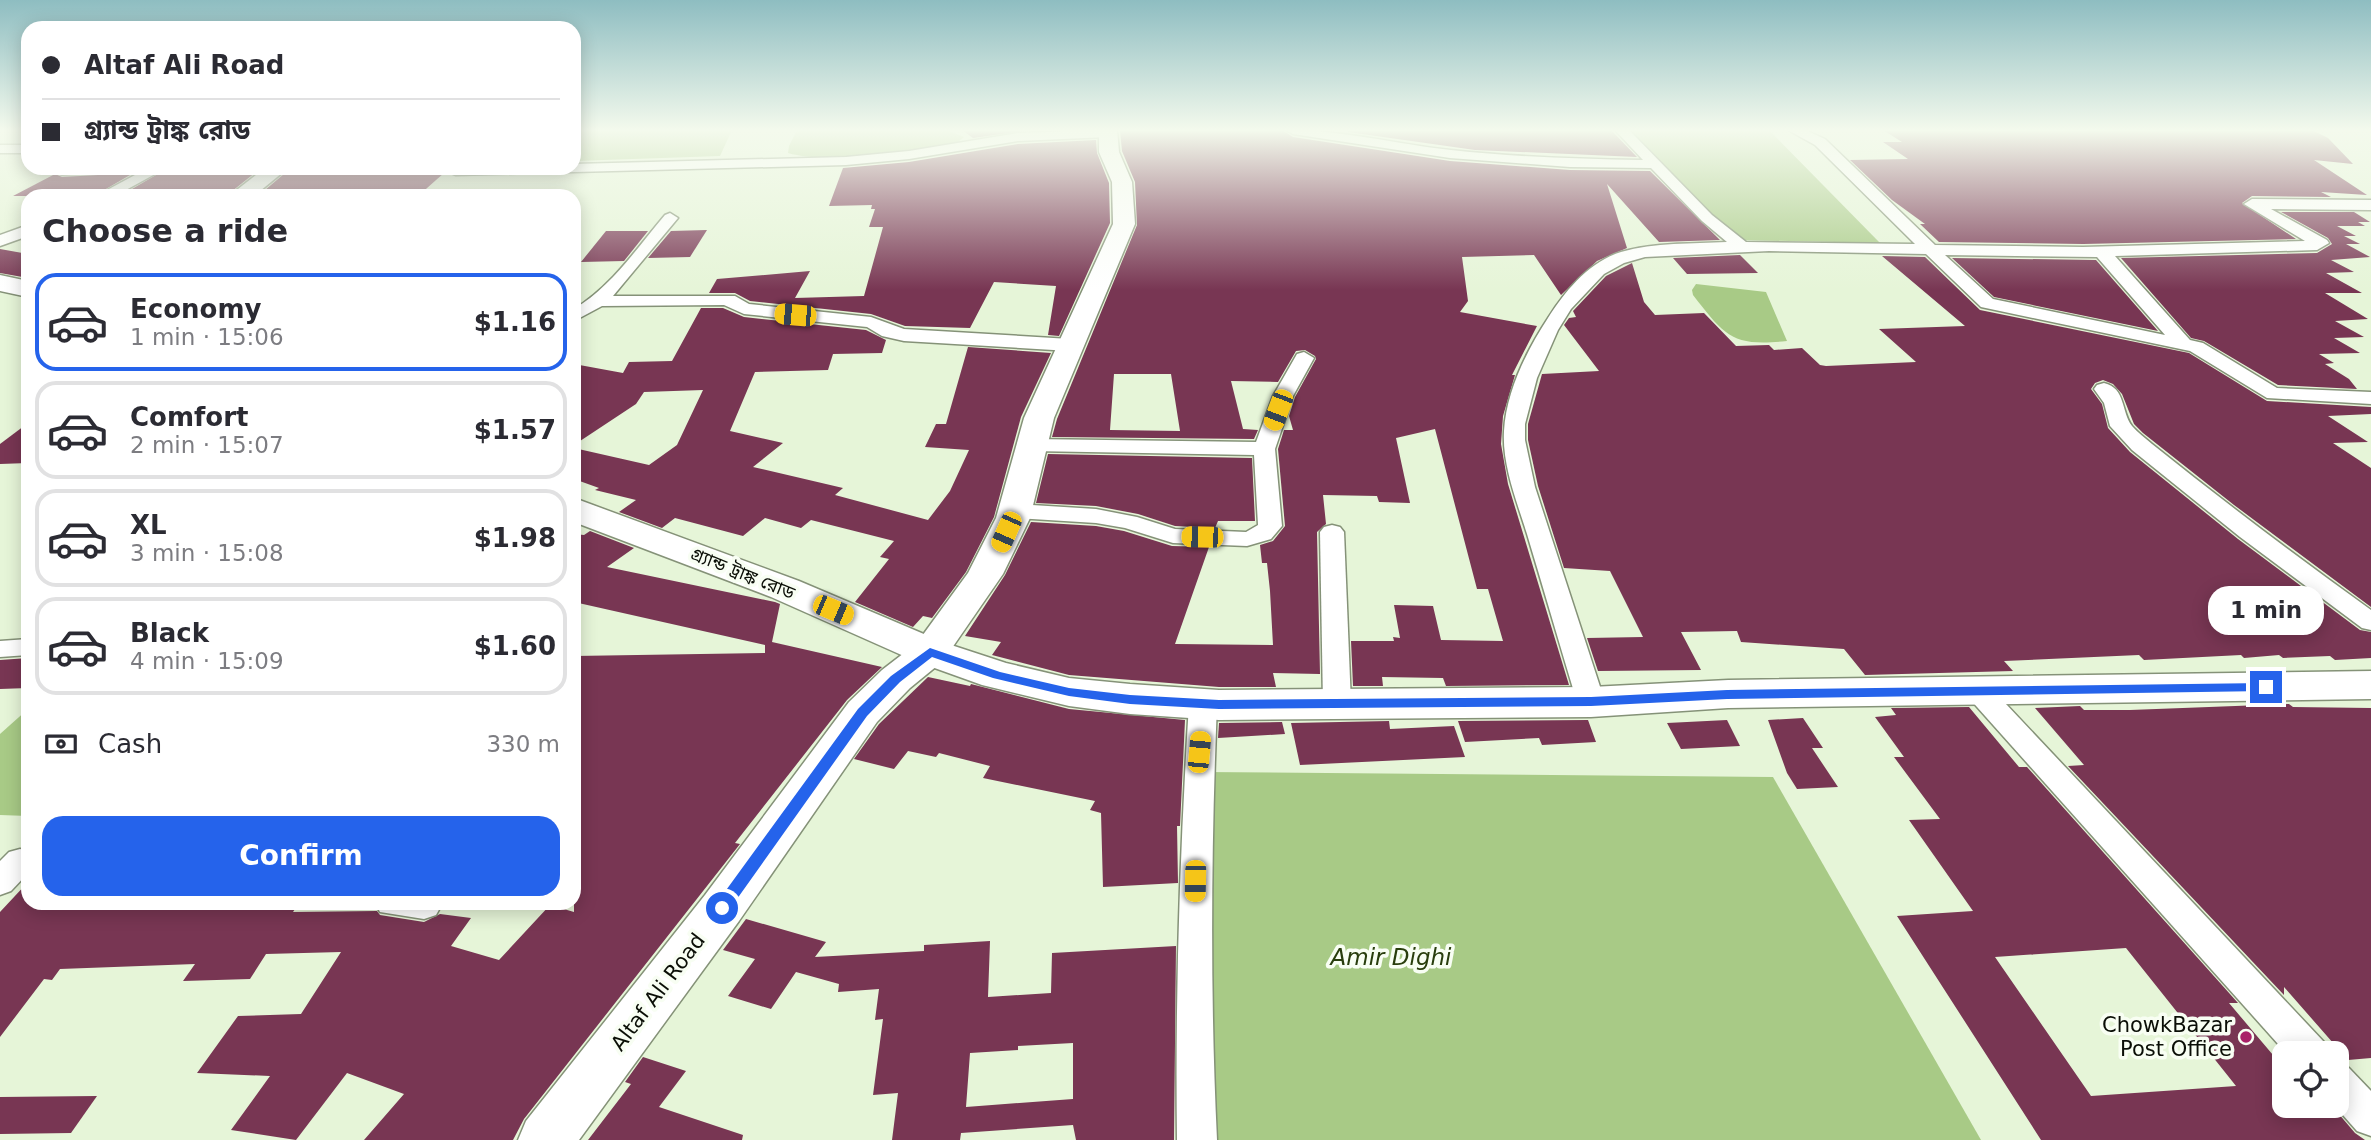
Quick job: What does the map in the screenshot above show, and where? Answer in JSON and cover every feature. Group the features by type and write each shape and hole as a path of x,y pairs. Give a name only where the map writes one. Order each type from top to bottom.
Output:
{"highway":[{"path":"0,283 21,288"},
{"name":"গ্র্যান্ড ট্রাঙ্ক রোড","path":"581,512 785,589 930,652 998,675 1069,692 1203,704 1337,704 1591,702 1727,694 2371,685"}],"main road":[{"name":"Altaf Ali Road","path":"546,1140 722,908 863,712 896,679 930,652 985,574 1014,511 1039,418 1124,224 1122,183"}],"street":[{"path":"1673,183 1707,218 1740,245"},
{"path":"1860,183 1987,303 2183,344 2204,351 2266,391 2371,398"},
{"path":"1591,702 1524,487 1516,451 1515,426 1530,369 1565,302 1585,281 1616,259 1652,251 1740,245 2102,252 2322,244 2252,204 2371,205"},
{"path":"581,311 616,284 670,218"},
{"path":"0,241 21,233"},
{"path":"2102,252 2183,344"},
{"path":"597,301 724,300 735,302 744,309 871,322 889,332 904,335 1070,345"},
{"path":"1014,511 1096,516 1129,522 1173,537 1247,539 1263,534 1270,526 1264,449 1283,396 1304,358"},
{"path":"2104,389 2114,401 2120,426 2140,445 2248,532 2371,622"},
{"path":"1031,445 1264,449"},
{"path":"1332,532 1337,704"},
{"path":"0,649 21,648"},
{"path":"1979,692 2299,1041"},
{"path":"1197,1140 1193,982 1195,841 1203,704"},
{"path":"2349,1094 2371,1118"}],"water":[{"path":"1679,183 1821,183 1880,243 1738,240"},
{"path":"1696,284 1766,292 1787,341 1754,342 1731,336 1713,320 1693,295 1692,290"},
{"path":"21,715 21,816 0,815 0,734"},
{"name":"Amir Dighi","path":"1201,772 1773,777 1981,1140 1201,1140"}],"building":[{"path":"37,183 116,183 106,189 26,189"},
{"path":"142,183 242,183 235,189 132,189"},
{"path":"273,183 432,183 426,189 266,189"},
{"path":"837,183 1109,183 1110,223 1059,336 1048,335 1056,286 994,282 970,328 905,326 871,314 750,301 735,293 709,293 717,279 810,271 795,298 864,296 883,227 869,227 875,209 871,209 872,205 829,206"},
{"path":"1135,183 1662,183 1720,240 1659,242 1607,184 1627,248 1597,261 1561,295 1534,255 1462,257 1468,301 1460,312 1537,326 1512,375 1515,375 1503,416 1501,444 1508,484 1569,685 1446,686 1443,678 1382,677 1383,686 1353,686 1351,641 1394,641 1393,637 1400,638 1394,605 1433,606 1441,640 1503,641 1488,589 1477,589 1435,429 1396,438 1410,503 1379,502 1377,496 1323,495 1326,524 1317,532 1320,674 1273,673 1276,687 1219,687 1069,675 992,655 1001,642 965,636 1005,575 1031,522 1096,526 1124,531 1172,546 1209,547 1175,644 1273,645 1267,563 1262,563 1260,545 1273,541 1285,526 1278,449 1284,430 1293,430 1289,416 1295,397 1316,359 1315,356 1305,350 1296,351 1278,382 1231,381 1243,429 1258,430 1254,439 1052,437 1137,225","holes":["1114,374 1171,374 1180,431 1110,430"]},
{"path":"1874,183 2349,183 2367,195 2321,192 2331,197 2252,196 2242,203 2296,239 2083,244 1939,242 1920,224 1925,224"},
{"path":"2281,212 2354,212 2370,222 2358,222 2365,226 2337,226 2356,236 2344,236 2360,244 2346,244 2370,257 2331,260 2354,272 2326,273 2362,293 2325,293 2368,319 2335,321 2364,337 2334,338 2360,353 2319,354 2334,363 2325,364 2349,379 2357,389 2278,385 2204,341 2191,338 2121,258 2317,253 2332,244 2328,238"},
{"path":"707,230 690,257 648,258 671,231"},
{"path":"606,231 648,231 624,261 581,262"},
{"path":"0,249 21,253 21,277 0,273"},
{"path":"1740,255 1758,273 1687,274 1673,258"},
{"path":"1882,256 1925,257 1980,310 2189,353 2267,401 2371,407 2371,414 2328,416 2368,442 2333,443 2371,468 2371,607 2143,433 2134,424 2122,394 2113,384 2103,380 2095,383 2091,389 2102,404 2108,428 2130,452 2238,539 2360,630 2371,632 2371,658 2335,660 2330,656 2283,658 2279,655 2244,658 2241,655 2144,660 2139,655 2004,661 2013,671 1865,675 1844,649 1741,642 1737,631 1681,632 1701,670 1598,671 1587,638 1643,637 1610,571 1564,568 1538,486 1528,440 1528,424 1542,374 1599,371 1564,325 1569,318 1576,317 1573,311 1606,276 1632,263 1644,302 1655,315 1704,313 1736,346 1769,345 1774,350 1802,348 1820,365 1826,366 1916,362 1879,329 1965,326"},
{"path":"1952,258 2096,260 2158,331 1994,297"},
{"path":"701,308 723,308 744,317 866,330 886,340 882,353 833,354 828,370 755,372 730,431 783,443 753,467 843,488 835,495 928,520 950,491 969,450 925,447 936,424 946,424 968,347 1051,353 1021,417 994,517 966,572 932,618 923,616 913,627 855,602 889,559 880,557 894,541 811,520 801,528 765,518 743,536 675,518 662,528 619,512 636,500 595,490 599,488 581,482 581,450 649,465 677,445 703,390 644,392 636,404 581,440 581,365 623,373 629,362 672,361"},
{"path":"21,428 21,463 0,464 0,444"},
{"path":"1048,454 1252,458 1255,521 1218,521 1215,528 1175,526 1138,514 1096,506 1036,503"},
{"path":"590,531 634,548 607,567 780,604 772,642 882,667 847,700 735,843 740,844 524,1119 513,1140 364,1140 404,1094 347,1073 296,1140 231,1130 270,1076 197,1073 238,1016 301,1014 341,952 266,954 250,979 183,981 195,964 60,969 52,980 44,979 0,1037 0,912 21,890 21,910 377,911 380,915 424,922 440,914 471,918 451,946 499,960 545,910 581,910 581,656 765,653 765,645 581,604 581,535"},
{"path":"21,658 21,688 0,689 0,660"},
{"path":"928,677 970,686 971,684 1069,709 1185,720 1180,826 1177,826 1178,883 1103,887 1101,813 1090,810 1095,801 983,778 990,766 939,753 936,757 908,751 894,769 854,759 879,724"},
{"path":"2289,704 2293,707 2371,708 2371,1058 2349,1060 2349,1041 2331,1041 2284,987 2284,995 2068,766 2084,765 2035,708 2080,706 2084,710"},
{"path":"1969,707 2019,767 2027,767 2238,1003 2229,1003 2272,1054 2272,1118 2342,1118 2365,1140 2041,1140 1897,916 1973,911 1909,820 1940,819 1894,757 1904,757 1875,717 1896,715 1891,708","holes":["2126,948 2236,1086 2091,1096 1995,957"]},
{"path":"1803,718 1823,748 1812,748 1838,787 1797,789 1787,773 1768,720"},
{"path":"1588,720 1596,742 1542,745 1539,738 1465,742 1458,721"},
{"path":"1727,720 1740,746 1681,749 1667,723"},
{"path":"1389,721 1390,729 1454,726 1465,757 1300,765 1291,723"},
{"path":"1282,722 1285,734 1218,738 1219,723"},
{"path":"746,919 826,942 815,957 924,951 924,945 990,941 988,997 1051,993 1052,953 1176,946 1174,1140 1076,1140 1073,1125 961,1133 960,1140 892,1140 898,1093 873,1095 883,1019 875,1020 879,989 838,992 839,984 796,972 771,1009 728,996 755,959 723,950","holes":["1073,1043 1073,1099 966,1107 970,1053 1018,1050 1018,1046"]},
{"path":"643,1057 686,1071 659,1107 743,1135 742,1140 588,1140 631,1084 625,1082"},
{"path":"97,1096 71,1133 0,1134 0,1097"}],"place":[{"name":"ChowkBazar Post Office","path":"2246,1037"}],"route":[{"path":"722,908 863,712 896,679 930,652 998,675 1069,692 1219,705 1591,702 1727,694 2266,687"}]}
